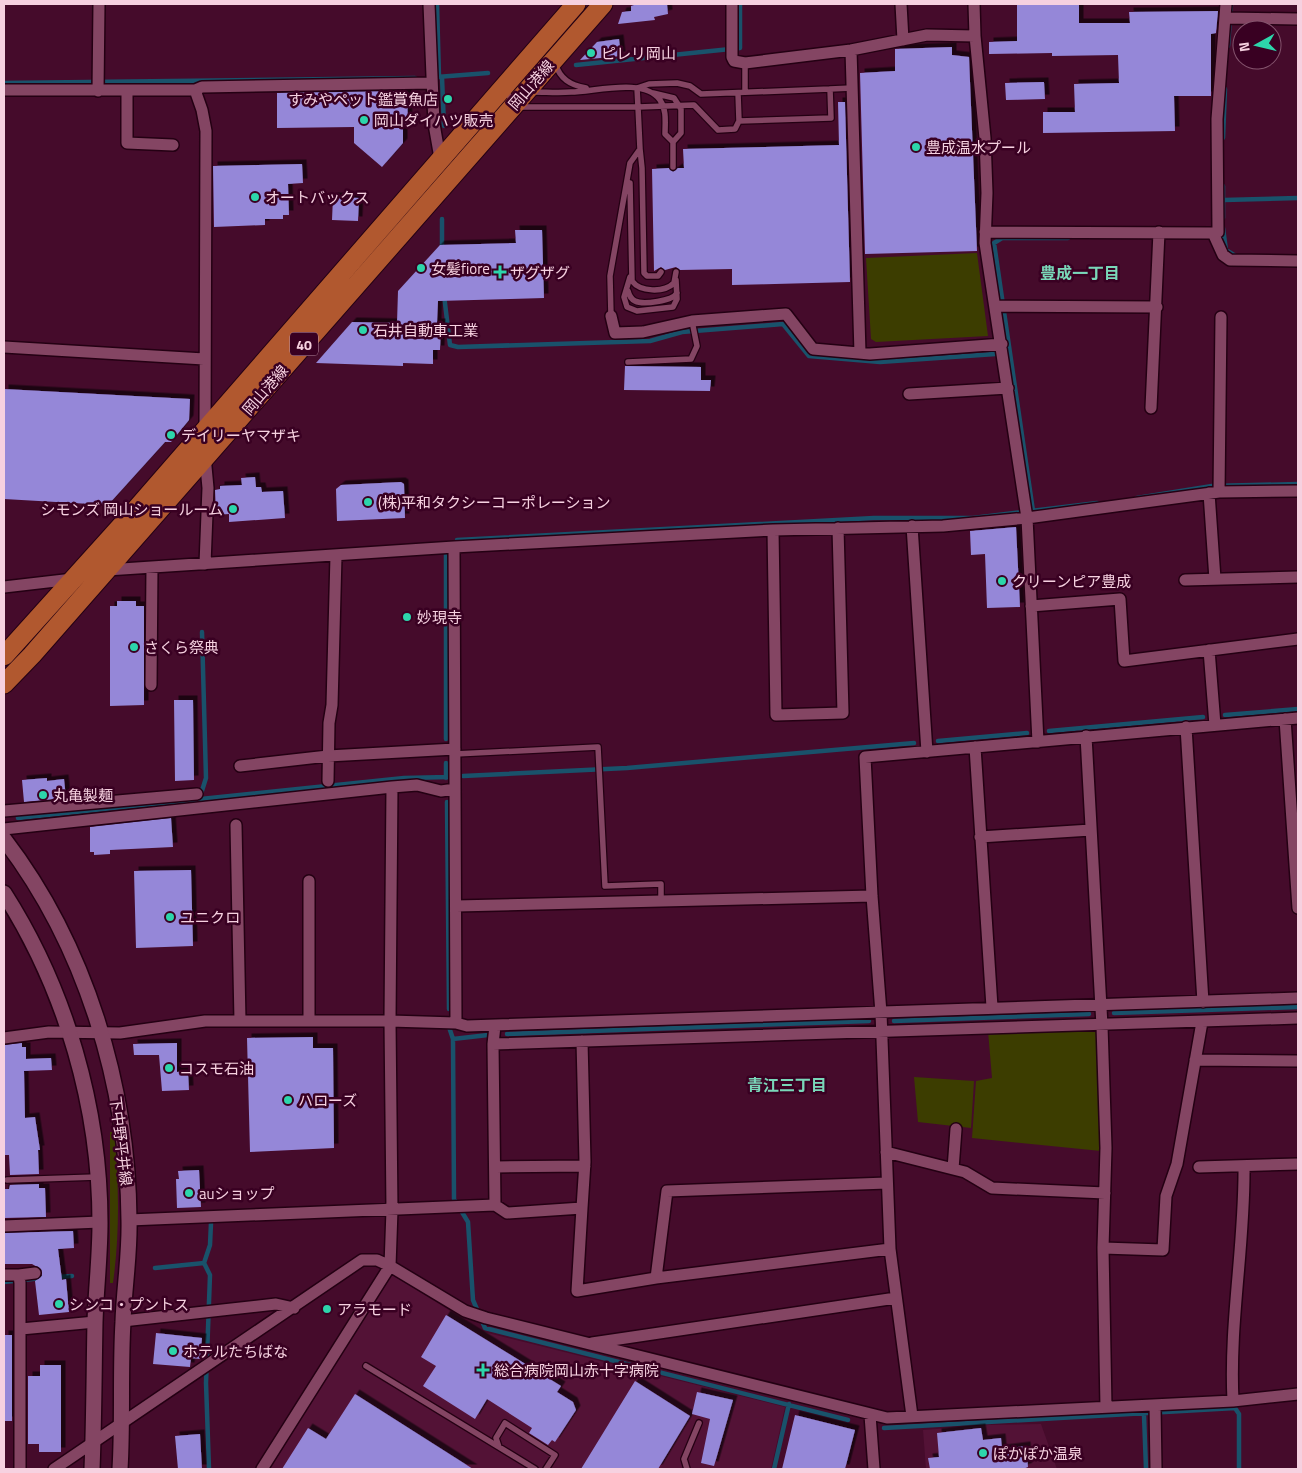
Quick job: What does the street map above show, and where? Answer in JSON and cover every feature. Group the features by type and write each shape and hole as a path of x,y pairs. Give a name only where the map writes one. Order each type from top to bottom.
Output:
{"main road":[{"name":"岡山港線","path":"516,93 576,4"},
{"name":"岡山港線","path":"4,656 205,429 516,93 554,58 603,4"},
{"name":"岡山港線","path":"4,684 205,458 445,169"}],"street":[{"path":"98,84 99,4"},
{"path":"429,4 432,83 445,169"},
{"path":"732,4 731,50 734,61 745,63 851,50 927,35 975,36"},
{"path":"901,4 903,40"},
{"path":"974,4 975,36 985,138 987,193 985,232 1000,306 1003,351 1026,514 1038,742"},
{"path":"1214,237 1218,232 1217,119 1229,18 1226,4"},
{"path":"1229,18 1298,18"},
{"path":"851,50 860,353"},
{"path":"4,90 98,84 127,91 195,90 202,87 432,83"},
{"path":"195,90 202,110 206,131 204,360 205,458 208,488 205,564"},
{"path":"127,91 127,143 173,145"},
{"path":"985,232 1214,237"},
{"path":"1151,408 1159,236"},
{"path":"1214,237 1223,255 1230,260 1298,261"},
{"path":"1000,306 1157,307"},
{"path":"612,316 615,333 643,332 692,323 786,314 813,349 860,353 1003,351"},
{"path":"1215,579 1221,317"},
{"path":"4,347 204,360"},
{"path":"909,394 1008,388"},
{"path":"107,570 454,547 773,530 912,526 1216,490 1298,491"},
{"path":"912,526 927,752"},
{"path":"773,530 776,715 843,713 838,528"},
{"path":"454,547 456,1023"},
{"path":"328,781 336,556"},
{"path":"151,685 152,567"},
{"path":"1185,580 1298,577"},
{"path":"4,587 73,579"},
{"path":"1031,606 1120,599 1124,661 1298,639"},
{"path":"1210,650 1215,725"},
{"path":"912,1416 890,1249 882,1031 872,896 865,757 1298,718"},
{"path":"1286,719 1298,908"},
{"path":"1186,727 1203,1002"},
{"path":"1086,736 1102,1026 1106,1148 1103,1248 1106,1407"},
{"path":"975,747 992,1007"},
{"path":"240,766 328,756 455,751"},
{"path":"4,829 392,787 417,785 441,791 456,789"},
{"path":"262,1469 390,1266 392,1210 390,1021 392,787"},
{"path":"4,811 197,794"},
{"path":"236,826 240,1021"},
{"path":"980,837 1091,830"},
{"name":"下中野平井線","path":"4,839 42,897 60,930 83,982 102,1033 120,1116 126,1163 129,1220 123,1320 120,1469"},
{"path":"309,881 309,1021"},
{"name":"下中野平井線","path":"4,893 39,955 69,1032 88,1102 100,1222 95,1322 92,1469"},
{"path":"456,906 872,896"},
{"path":"4,1038 49,1032 120,1033 203,1021 390,1021 496,1026 881,1013 992,1007 1101,1006 1298,998"},
{"path":"493,1044 882,1031 1102,1026 1298,1018"},
{"path":"1103,1248 1163,1250 1166,1196 1177,1164 1202,1022"},
{"path":"495,1205 493,1044 496,1026"},
{"path":"582,1041 585,1166 576,1291 656,1278 890,1249"},
{"path":"1195,1060 1298,1061"},
{"path":"953,1169 956,1129"},
{"path":"886,1152 965,1172 992,1188 1105,1193"},
{"path":"1199,1167 1298,1164"},
{"path":"496,1167 585,1166"},
{"path":"1233,1401 1231,1358 1244,1209 1244,1166"},
{"path":"656,1278 666,1191 887,1183"},
{"path":"129,1220 495,1205 507,1213 582,1208"},
{"path":"4,1226 100,1222"},
{"path":"54,1469 122,1425 362,1260 377,1260 390,1266 465,1311 481,1316 585,1344 887,1418 1106,1407 1155,1410 1298,1394"},
{"path":"4,1275 19,1279 35,1273"},
{"path":"19,1279 21,1329 20,1469"},
{"path":"585,1344 896,1298"},
{"path":"123,1320 276,1304 294,1308"},
{"path":"21,1329 95,1322"},
{"path":"1155,1410 1156,1469"},
{"path":"870,1415 874,1469"}],"lane":[{"path":"554,58 558,72 567,82 575,86 591,89"},
{"path":"745,63 745,92"},
{"path":"738,92 739,121 735,129 718,130 694,105 522,107 516,93 574,92 591,89 637,88 649,84 677,83 690,86 701,94 738,92 852,88"},
{"path":"637,88 670,96 679,105 681,134 673,142 673,167"},
{"path":"637,88 642,168 644,273 648,276 658,276 661,272"},
{"path":"739,121 831,118 830,89"},
{"path":"649,92 659,99 663,106 665,134 673,142"},
{"path":"612,316 610,276 630,163 640,149"},
{"path":"630,163 630,277 628,291 624,297 625,304 629,309 637,311 671,308 677,303 676,275 674,283 667,288 645,289 634,285 630,277"},
{"path":"628,291 633,300 638,302 671,300 677,292"},
{"path":"628,362 691,359 697,346 692,323"},
{"path":"455,751 598,747 605,886 661,884 661,901"},
{"path":"7,1180 97,1177"},
{"path":"366,1366 535,1469"},
{"path":"499,1447 496,1438 505,1423 556,1454 546,1469"},
{"path":"687,1469 684,1459 699,1424"}],"shaded area":[{"path":"977,253 988,336 876,342 871,339 866,258"},
{"path":"1092,1029 1098,1034 1101,1151 972,1138 976,1081 992,1078 988,1031"},
{"path":"914,1077 974,1081 971,1128 918,1122"},
{"path":"110,1132 114,1132 118,1189 117,1245 113,1283 110,1283"},
{"name":"総合病院岡山赤十字病院","path":"391,1274 484,1332 785,1407 771,1469 270,1469"},
{"path":"1041,1424 1057,1469 926,1469 923,1430 989,1425"}],"building":[{"path":"637,4 667,4 668,14 654,17 655,20 618,24 622,12 631,11 631,6"},
{"path":"1017,4 1079,4 1079,23 1130,23 1129,12 1218,11 1216,33 1211,34 1211,96 1174,96 1175,131 1043,133 1043,112 1075,112 1074,84 1119,83 1118,55 1052,56 1052,53 989,54 989,42 1017,41"},
{"path":"619,39 621,56 580,60 597,42"},
{"path":"952,47 952,55 969,57 977,251 865,254 860,73 895,71 895,49"},
{"path":"1044,82 1045,99 1006,100 1005,83"},
{"path":"407,91 408,126 403,126 403,143 382,167 354,143 354,127 277,128 277,93"},
{"path":"838,102 845,102 850,282 732,285 732,269 680,270 676,267 665,270 661,267 654,271 652,169 669,168 673,172 678,168 684,168 683,149 839,145"},
{"path":"302,164 303,183 288,184 289,215 283,215 283,219 265,219 265,225 214,227 213,166"},
{"path":"333,197 359,198 358,221 332,220"},
{"path":"515,230 542,230 544,298 438,301 437,323 441,323 440,350 433,350 433,364 403,363 403,366 316,363 352,322 397,323 398,291 440,245 516,243"},
{"path":"625,366 701,367 701,380 711,380 710,391 624,390"},
{"path":"4,389 190,399 189,420 171,442 165,442 108,505 4,499"},
{"path":"255,477 256,487 261,487 262,492 283,491 285,518 229,522 229,514 216,515 215,490 220,489 220,486 242,485 241,478"},
{"path":"401,482 404,484 405,518 337,521 336,489 341,485"},
{"name":"クリーンピア豊成","path":"1016,527 1020,607 987,608 985,554 971,555 970,531"},
{"path":"117,601 136,601 136,606 144,606 144,705 110,706 110,606 117,606"},
{"path":"174,700 193,700 194,780 175,781"},
{"path":"47,778 47,781 64,779 66,798 24,802 22,780"},
{"path":"171,818 173,847 110,850 110,854 94,855 94,852 90,852 90,827"},
{"path":"191,870 193,946 136,948 134,871"},
{"path":"313,1037 313,1048 333,1048 334,1148 250,1152 247,1038"},
{"path":"22,1043 22,1047 26,1047 26,1059 51,1058 52,1070 24,1071 25,1118 35,1117 40,1150 38,1150 39,1174 10,1175 9,1155 4,1155 4,1045"},
{"path":"177,1043 177,1072 188,1071 189,1090 162,1091 159,1055 134,1055 133,1044"},
{"name":"auショップ","path":"199,1170 201,1207 177,1208 176,1179 179,1179 178,1171"},
{"path":"39,1184 39,1188 45,1188 46,1217 4,1218 4,1189 9,1189 10,1185"},
{"path":"73,1231 74,1248 58,1249 62,1280 66,1279 69,1312 39,1315 35,1281 42,1276 41,1269 32,1264 5,1264 4,1233"},
{"path":"446,1315 561,1386 557,1392 573,1402 576,1410 555,1442 552,1440 548,1445 529,1433 532,1428 487,1399 475,1419 423,1386 436,1366 421,1357"},
{"path":"156,1333 202,1338 200,1359 191,1358 190,1367 153,1364"},
{"path":"4,1335 12,1335 12,1421 4,1421"},
{"path":"40,1365 61,1365 61,1452 39,1452 39,1444 28,1444 28,1376 40,1376"},
{"path":"635,1381 690,1416 658,1469 581,1469"},
{"path":"697,1392 733,1400 714,1466 701,1463 710,1419 692,1414"},
{"path":"355,1394 473,1469 282,1469 308,1428 326,1439"},
{"path":"795,1415 855,1430 845,1469 782,1469"},
{"name":"ぽかぽか温泉","path":"981,1428 983,1440 1001,1438 1002,1449 1026,1446 1028,1467 1023,1469 930,1469 928,1458 939,1457 937,1433"},
{"path":"200,1434 202,1469 178,1469 175,1436"}],"waterway":[{"path":"437,4 439,77"},
{"path":"576,65 740,48 740,4"},
{"path":"1228,46 1231,4"},
{"path":"437,77 488,73"},
{"path":"442,77 444,126"},
{"path":"4,83 415,78"},
{"path":"1223,138 1225,89"},
{"path":"1223,186 1223,218"},
{"path":"1224,200 1298,198"},
{"path":"442,219 442,250"},
{"path":"1223,228 1226,250 1237,257"},
{"path":"1033,511 994,243 1002,238 1068,238"},
{"path":"444,295 450,345 458,347 650,341 682,332 783,324 809,356 880,362 1010,353"},
{"path":"1137,498 1212,486 1298,484"},
{"path":"457,540 874,518 973,518 1097,503"},
{"path":"446,552 446,739"},
{"path":"200,797 206,778 202,632"},
{"path":"1225,715 1298,709"},
{"path":"1049,731 1203,717"},
{"path":"938,741 1027,733"},
{"path":"463,776 627,768 914,743"},
{"path":"446,763 446,778"},
{"path":"18,818 404,778 448,777"},
{"path":"447,802 449,1009"},
{"path":"1114,1013 1298,1007"},
{"path":"894,1021 1089,1014"},
{"path":"507,1034 869,1021"},
{"path":"449,1027 453,1039 488,1035"},
{"path":"453,1039 454,1199 468,1222 473,1300 485,1328 848,1420"},
{"path":"209,1469 206,1383 210,1275 204,1263 210,1245 211,1223"},
{"path":"155,1268 204,1263"},
{"path":"57,1277 72,1276"},
{"path":"4,1282 42,1278"},
{"path":"774,1469 789,1404"},
{"path":"884,1428 1235,1408 1239,1414 1239,1469"},
{"path":"1144,1415 1146,1469"}],"place":[{"name":"ピレリ岡山","path":"591,53"},
{"name":"すみやペット鑑賞魚店","path":"448,99"},
{"name":"岡山ダイハツ販売","path":"364,120"},
{"name":"豊成温水プール","path":"916,147"},
{"name":"オートバックス","path":"255,197"},
{"name":"女髪fiore","path":"421,268"},
{"name":"ザグザグ","path":"500,272"},
{"name":"石井自動車工業","path":"363,330"},
{"name":"デイリーヤマザキ","path":"171,435"},
{"name":"(株)平和タクシーコーポレーション","path":"368,502"},
{"name":"シモンズ 岡山ショールーム","path":"233,509"},
{"name":"クリーンピア豊成","path":"1002,581"},
{"name":"妙現寺","path":"407,617"},
{"name":"さくら祭典","path":"134,647"},
{"name":"丸亀製麺","path":"43,795"},
{"name":"ユニクロ","path":"170,917"},
{"name":"コスモ石油","path":"169,1068"},
{"name":"ハローズ","path":"288,1100"},
{"name":"auショップ","path":"189,1193"},
{"name":"シンコ・プントス","path":"59,1304"},
{"name":"アラモード","path":"327,1309"},
{"name":"ホテルたちばな","path":"173,1351"},
{"name":"総合病院岡山赤十字病院","path":"483,1370"},
{"name":"ぽかぽか温泉","path":"983,1453"}],"district":[{"name":"豊成一丁目","path":"1080,273"},
{"name":"青江三丁目","path":"787,1085"}]}
